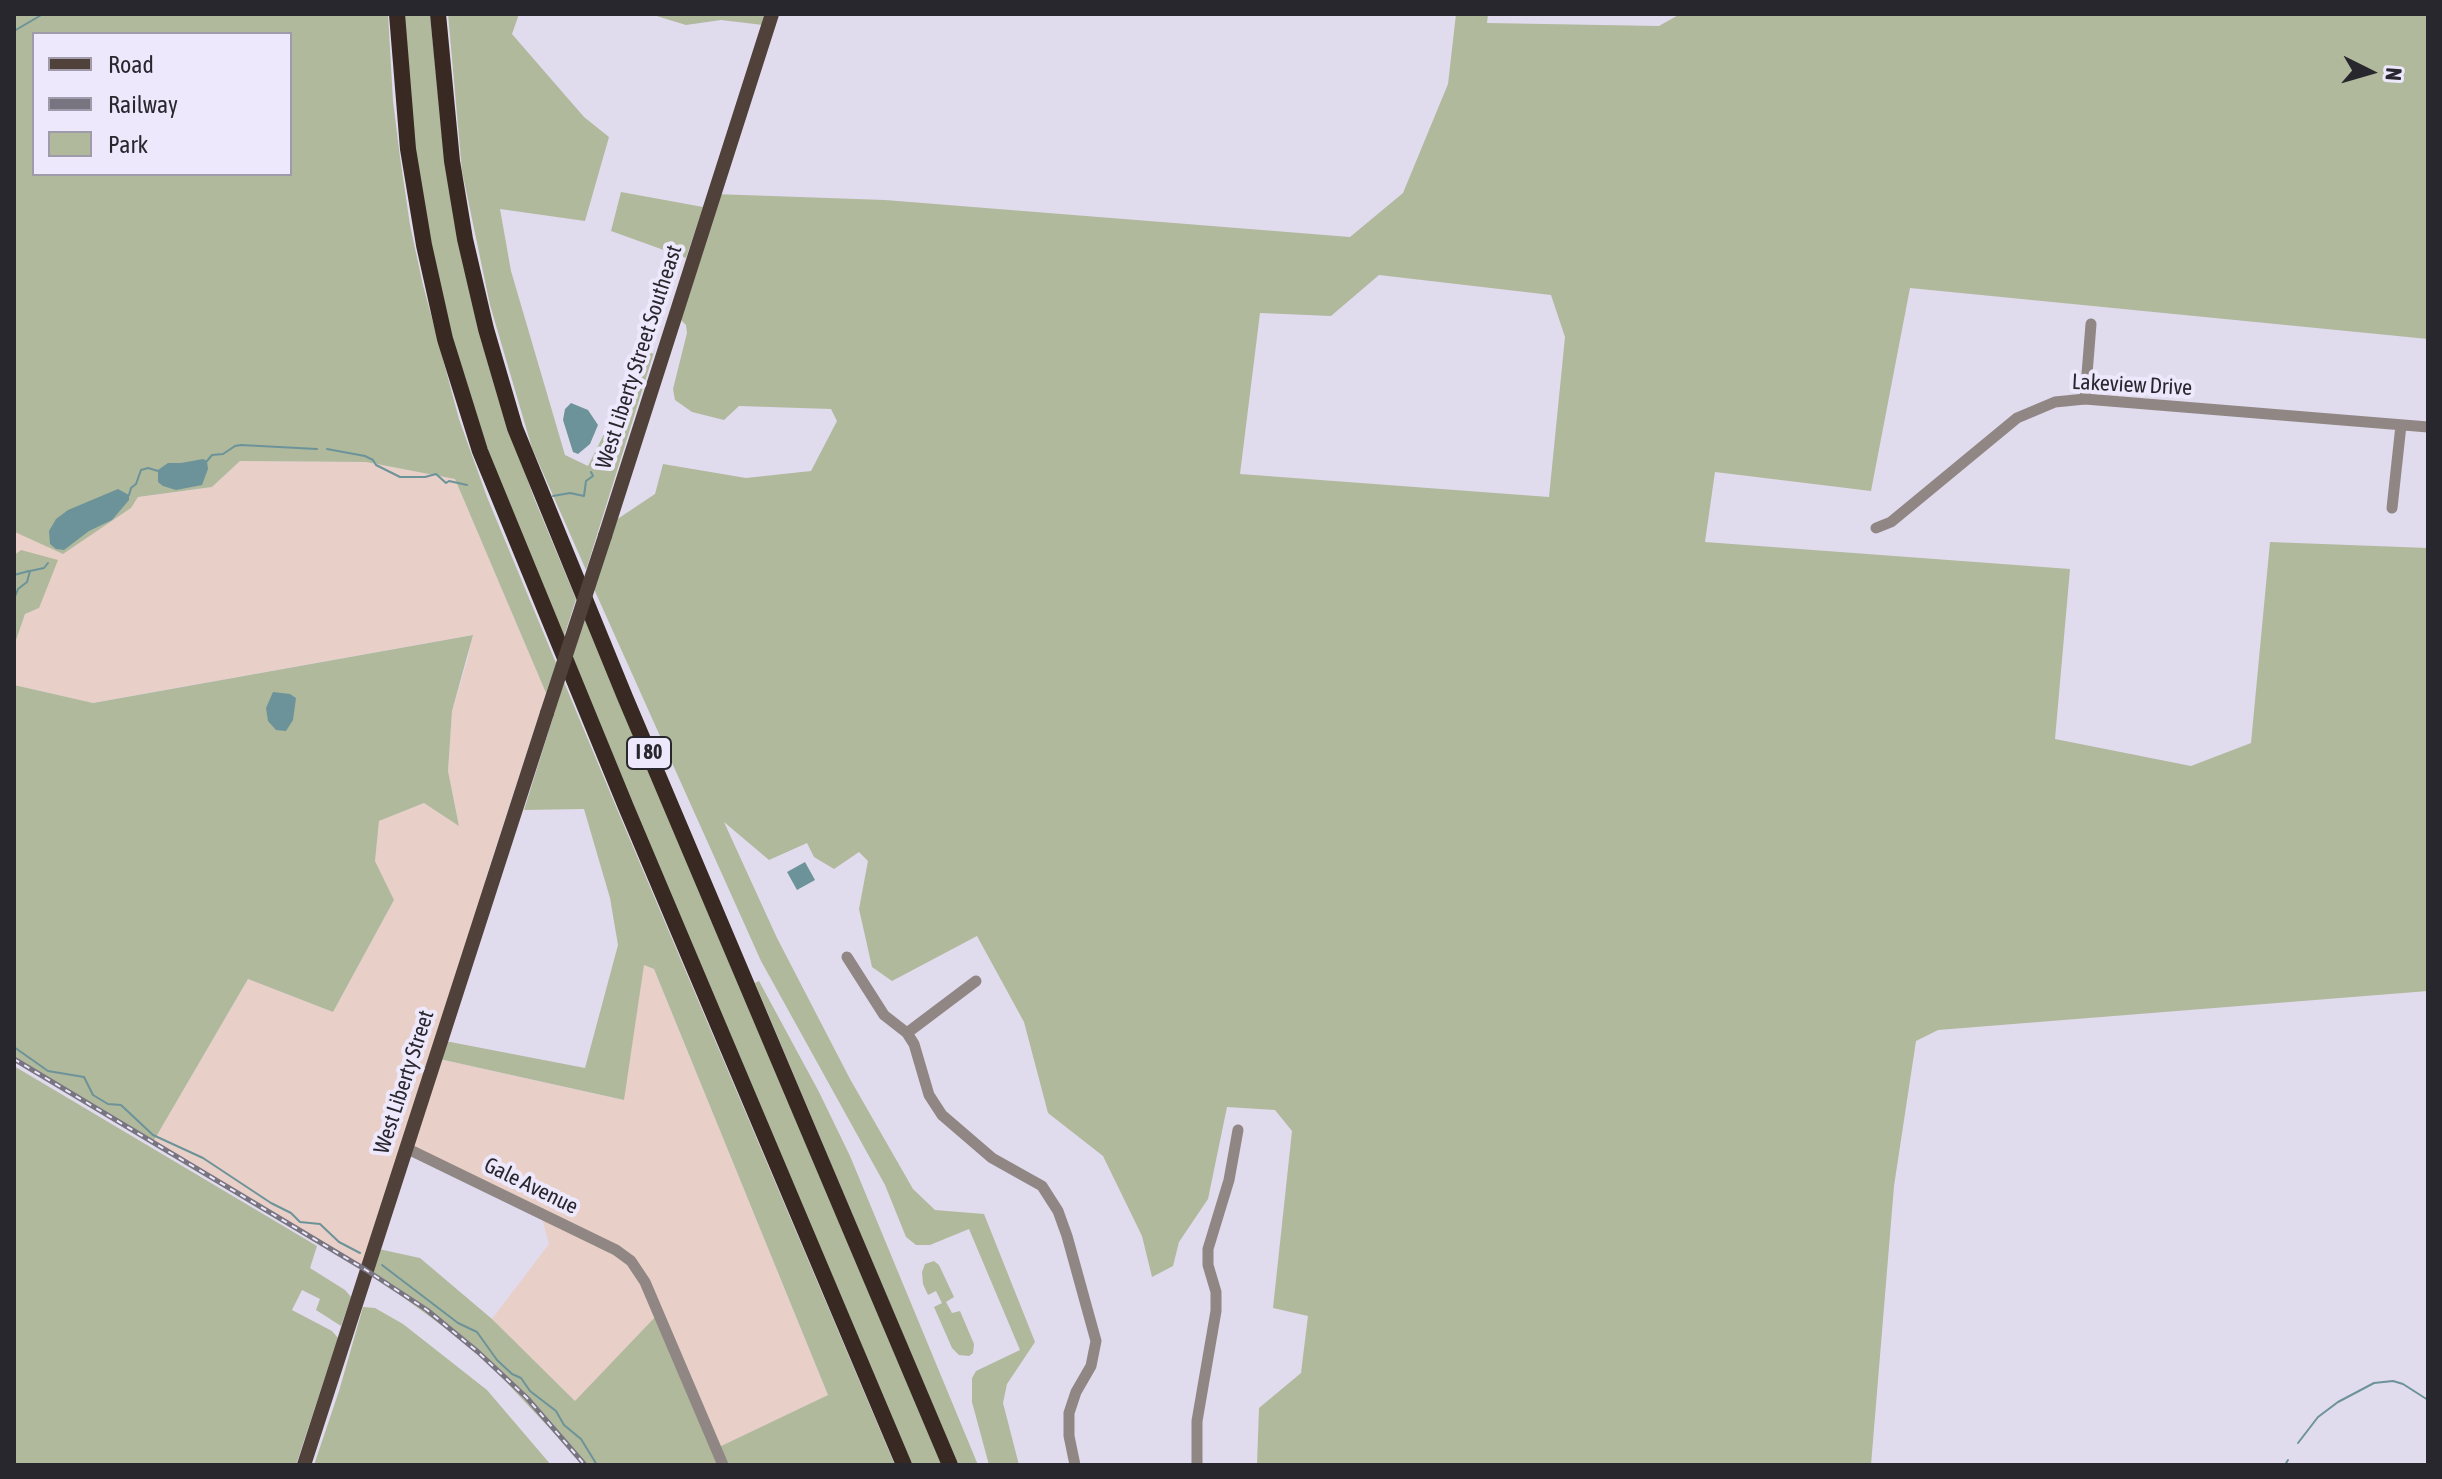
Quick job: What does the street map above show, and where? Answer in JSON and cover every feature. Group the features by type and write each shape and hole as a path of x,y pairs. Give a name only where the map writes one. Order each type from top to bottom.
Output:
{"highway":[{"name":"I 80","path":"397,14 407,136 424,245 445,339 480,451 626,807 904,1465"},
{"name":"I 80","path":"438,14 450,148 465,239 486,329 515,428 950,1465"}],"main road":[{"name":"West Liberty Street Southeast","path":"547,713 772,14"},
{"name":"West Liberty Street","path":"304,1465 547,713"}],"street":[{"path":"2085,399 2091,324"},
{"name":"Lakeview Drive","path":"1876,528 1891,522 2017,418 2055,402 2085,399 2428,427"},
{"path":"2392,508 2401,425"},
{"path":"847,957 884,1015 907,1033 915,1048 929,1095 942,1115 992,1158 1042,1186 1063,1222 1096,1341 1091,1366 1076,1392 1069,1413 1069,1436 1075,1465"},
{"path":"907,1033 976,981"},
{"path":"1197,1465 1197,1421 1217,1302 1208,1265 1208,1249 1229,1180 1238,1130"},
{"name":"Gale Avenue","path":"406,1148 616,1250 635,1266 645,1282 723,1465"}],"shaded area":[{"path":"571,403 588,410 598,425 590,444 578,454 573,452 563,420 565,409"},
{"path":"207,461 208,469 202,485 176,490 158,482 158,470 168,463"},
{"path":"240,461 366,462 455,479 546,693 485,880 489,889 435,1058 623,1100 644,964 654,969 828,1395 716,1449 575,1401 492,1319 549,1244 541,1214 406,1149 366,1270 153,1142 248,979 333,1012 394,900 375,861 379,821 424,803 459,825 448,771 452,711 472,635 92,703 14,685 14,646 25,614 39,608 21,550 14,555 14,530 63,554 131,508 138,497 212,487"},
{"path":"118,489 129,495 129,500 112,520 89,531 64,550 50,544 49,531 56,519 68,510"},
{"path":"273,692 296,698 293,720 286,731 276,730 268,721 266,708"},
{"path":"805,862 815,880 797,890 787,872"}],"green space":[{"path":"14,14 388,14 400,157 423,285 459,419 487,497 556,663 546,693 455,479 366,462 240,461 212,487 138,497 131,508 63,554 15,532"},
{"path":"403,14 430,14 443,145 503,410 534,498 576,599 563,640 526,552 465,389 439,287 409,117"},
{"path":"448,14 519,14 512,34 584,117 609,137 585,221 500,209 511,271 565,455 588,466 646,350 653,354 655,349 586,570 532,448 490,305 462,171"},
{"path":"650,14 767,14 763,25 721,20 686,25"},
{"path":"1456,14 1488,14 1487,23 1659,26 1680,14 2428,14 2428,339 1910,288 1871,491 1715,472 1705,542 2070,569 2055,739 2191,766 2251,743 2270,542 2428,548 2428,991 1938,1030 1916,1041 1894,1186 1871,1465 1257,1465 1259,1408 1301,1373 1308,1316 1273,1308 1292,1131 1275,1110 1227,1107 1208,1199 1179,1242 1173,1266 1152,1277 1142,1236 1103,1156 1048,1113 1024,1022 977,936 892,981 872,967 859,909 868,861 859,852 834,869 814,857 807,843 769,860 724,822 777,938 850,1079 913,1189 935,1210 984,1214 1035,1342 1007,1384 1003,1403 1019,1465 989,1465 972,1402 972,1378 976,1371 1020,1350 969,1229 930,1245 916,1245 906,1237 885,1185 761,961 594,589 616,520 655,494 663,464 746,478 811,471 837,421 831,409 739,406 724,420 692,412 675,400 673,389 687,333 686,325 681,320 714,194 885,200 1350,237 1403,193 1448,84","holes":["1379,275 1551,295 1565,337 1549,497 1240,474 1260,313 1331,316"]},
{"path":"621,192 703,207 686,258 611,231"},
{"path":"21,550 58,560 39,608 25,614 14,646 14,555"},
{"path":"585,618 943,1465 911,1465 571,662"},
{"path":"473,635 452,711 448,771 459,826 424,803 379,821 375,861 394,900 333,1012 248,979 153,1142 14,1059 14,685 93,703"},
{"path":"564,682 895,1465 584,1465 478,1352 366,1270 374,1248 420,1258 492,1319 575,1401 659,1313 717,1448 828,1395 654,969 644,965 624,1100 435,1058 440,1040 585,1068 618,945 610,898 584,809 524,810"},
{"path":"759,981 850,1156 978,1465 958,1465 755,983"},
{"path":"14,1066 317,1246 310,1268 351,1297 341,1326 316,1310 320,1299 302,1290 292,1310 332,1331 338,1338 296,1465 14,1465"},
{"path":"934,1261 939,1265 954,1297 946,1302 952,1313 960,1311 974,1344 973,1353 969,1356 959,1355 952,1348 934,1307 942,1303 936,1291 928,1295 923,1284 925,1264"},
{"path":"363,1307 375,1308 403,1324 487,1390 551,1465 314,1465"}],"waterway":[{"path":"14,31 43,14"},
{"path":"207,461 212,455 223,454 241,445 317,449"},
{"path":"327,449 365,456 400,477 436,474 446,483 467,485"},
{"path":"129,495 141,470 148,468 158,471"},
{"path":"553,496 570,493 584,496 586,481 593,476 591,472"},
{"path":"14,599 18,589 27,582 30,571 44,568 48,563"},
{"path":"14,575 29,571"},
{"path":"14,601 14,618"},
{"path":"14,1047 48,1071 84,1077 93,1095 108,1104 121,1105 153,1135 203,1158 291,1213 300,1222 320,1224 339,1242 360,1253"},
{"path":"382,1265 458,1323 477,1332 497,1360 556,1411 564,1425 581,1439 597,1465"},
{"path":"2298,1443 2318,1417 2338,1402 2374,1383 2393,1381 2403,1384 2428,1400"},
{"path":"2285,1465 2288,1460"}],"railway":[{"path":"14,1059 366,1270 427,1310 527,1398 585,1465"}]}
